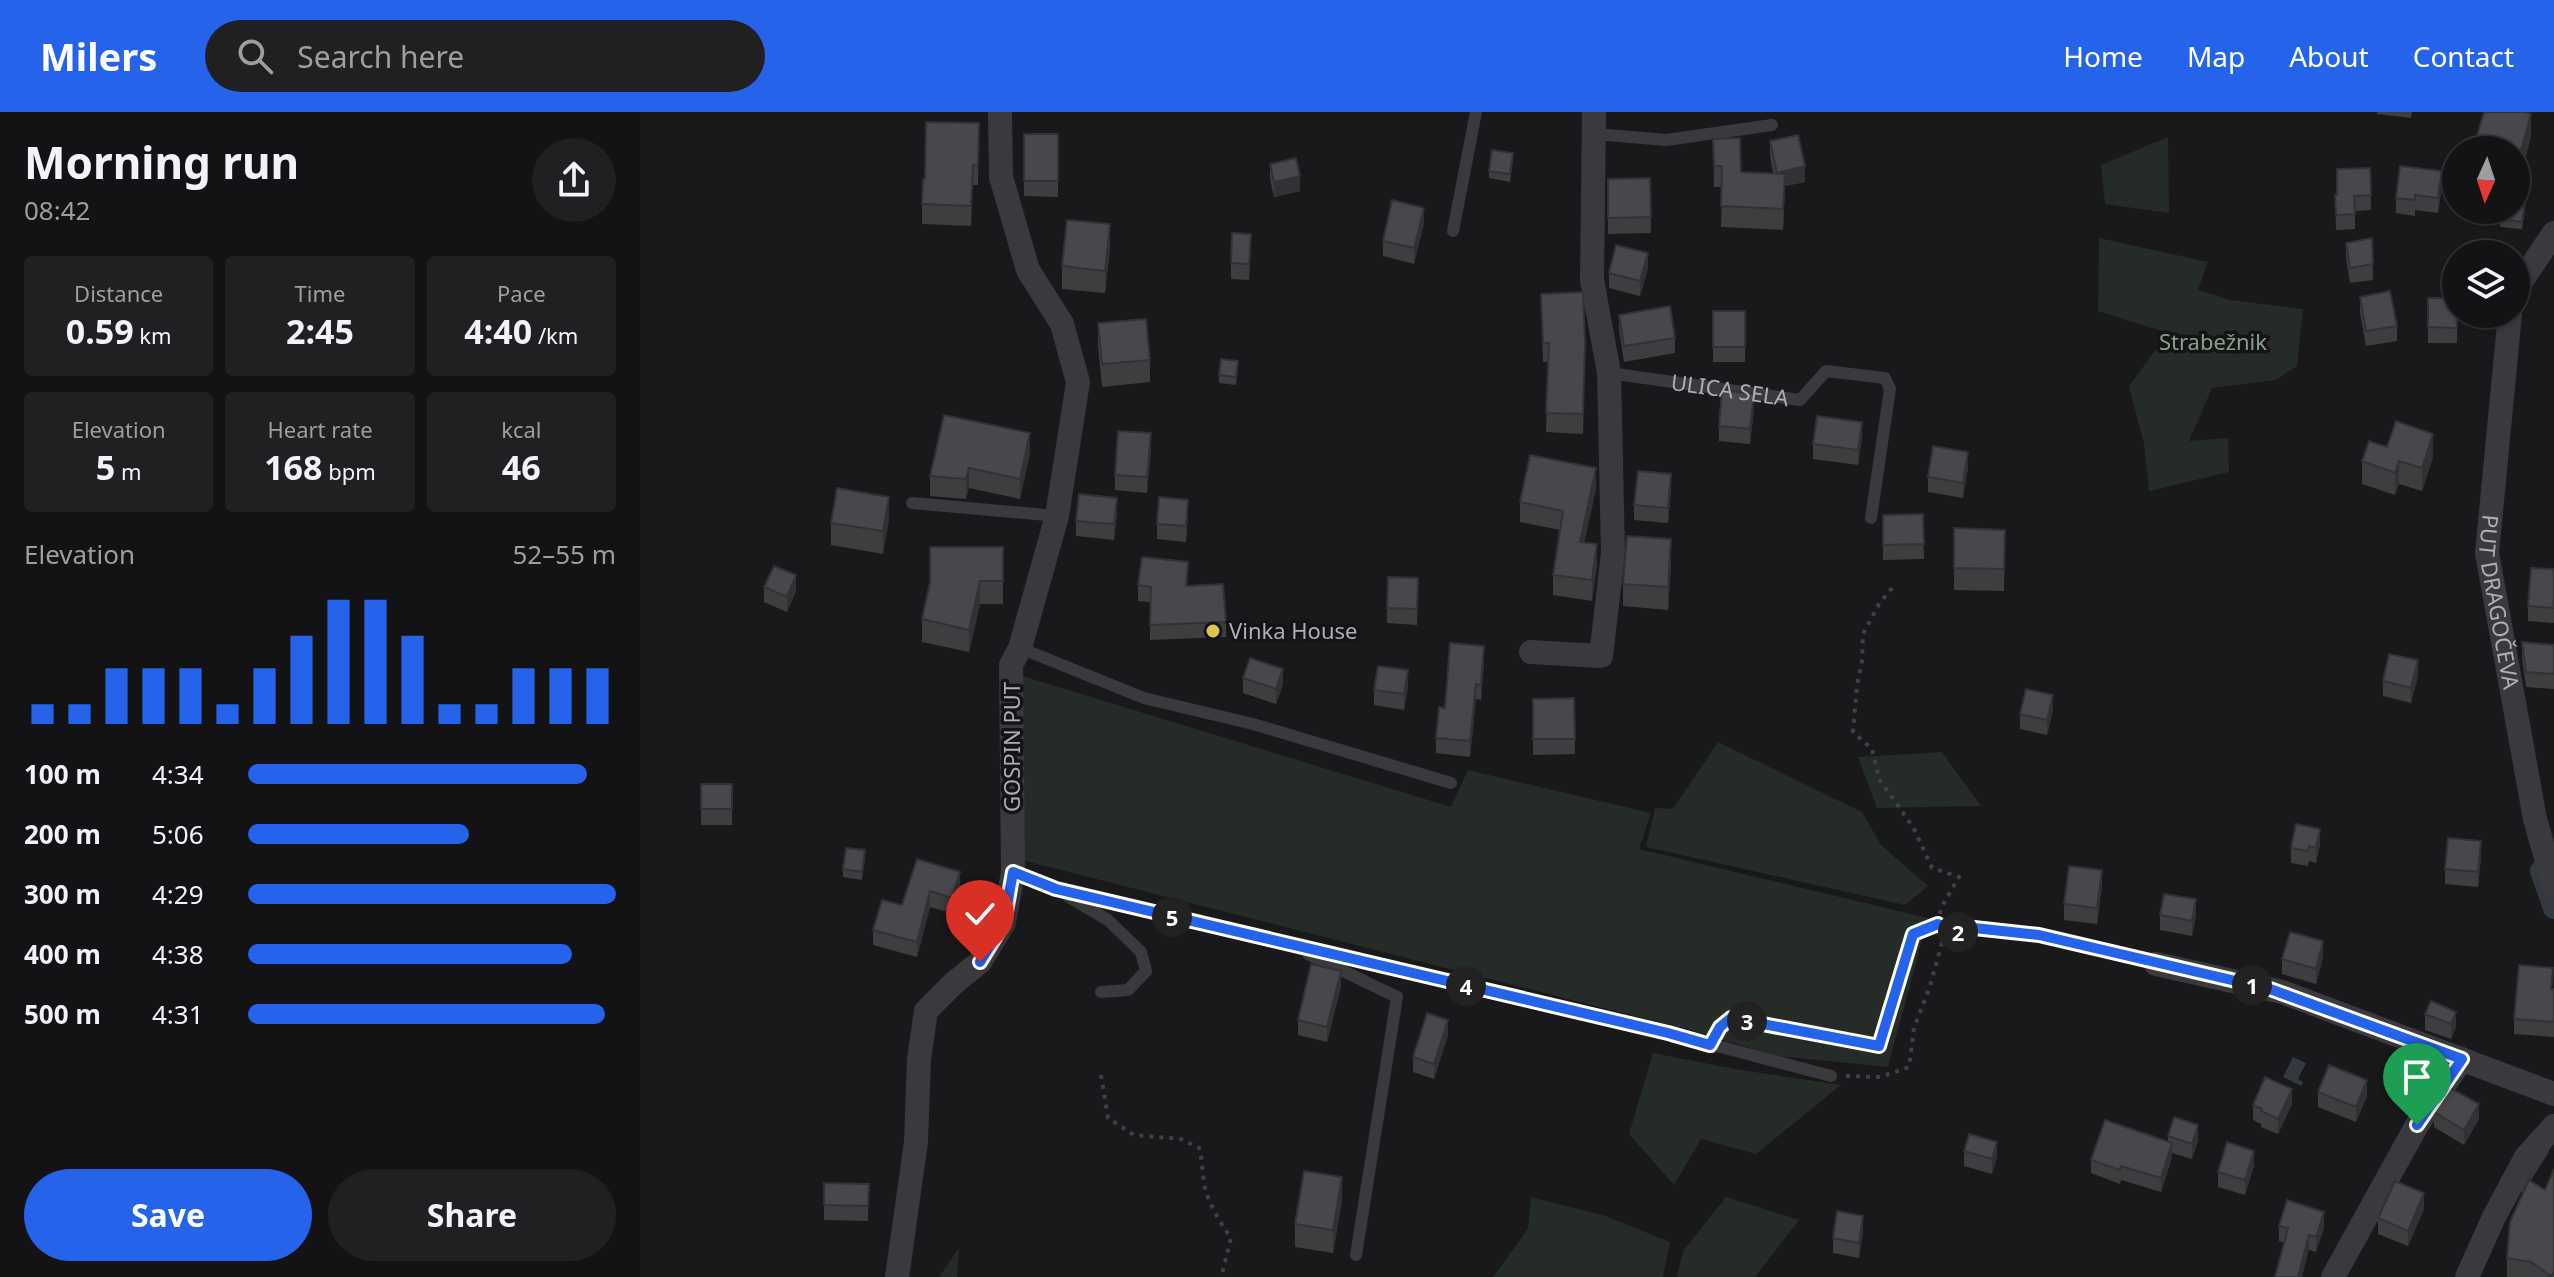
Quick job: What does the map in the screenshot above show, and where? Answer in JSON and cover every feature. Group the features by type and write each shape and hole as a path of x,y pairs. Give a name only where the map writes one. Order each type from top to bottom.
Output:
{"street":[{"name":"GOSPIN PUT","path":"897,1277 916,1142 919,1059 926,1011 980,962 1004,923 1013,872 1011,665 1020,648 1057,516 1078,382 1062,324 1028,270 1001,177 1000,112"},
{"path":"1531,652 1601,656 1613,553 1609,373 1592,280 1594,123"},
{"path":"2530,268 2554,233"},
{"name":"PUT DRAGOČEVA","path":"2509,328 2487,553 2535,819 2554,886"},
{"path":"2156,964 2282,992 2554,1094"},
{"path":"2333,1277 2417,1125 2462,1059"},
{"path":"2467,1277 2526,1157 2554,1126"}],"lane":[{"path":"1453,231 1476,112"},
{"path":"1594,123 1666,140 1772,125"},
{"name":"ULICA SELA","path":"1609,373 1800,400 1826,371 1885,378 1890,389 1871,518"},
{"path":"912,503 1057,516"},
{"path":"1020,648 1144,698 1253,724 1451,783"},
{"path":"1013,872 1056,889 1668,1033 1831,1076"},
{"path":"1056,889 1108,920 1141,952 1146,971 1128,990 1101,992"},
{"path":"1287,944 1397,997 1356,1255"}],"path":[{"path":"1892,588 1879,604 1863,634 1853,732 1872,749 1879,779 1913,827 1932,868 1959,877 1941,908 1938,924"},
{"path":"1938,924 1954,934"},
{"path":"1710,1045 1720,1027 1731,1018 1879,1046 1913,934 1938,924"},
{"path":"1831,1076 1880,1077 1909,1067 1914,1028 1942,943 1965,927 2039,935 2156,964"},
{"path":"1101,1075 1108,1118 1134,1135 1181,1139 1199,1148 1206,1190 1218,1219 1231,1238 1222,1274 1224,1277"}],"green space":[{"path":"2168,137 2169,213 2105,204 2101,165"},
{"name":"Strabežnik","path":"2099,238 2208,262 2198,290 2230,300 2303,309 2297,366 2276,380 2212,388 2189,441 2228,438 2229,472 2149,491 2144,444 2129,386 2168,333 2098,311"},
{"path":"1016,674 1451,807 1468,770 1651,813 1639,849 1928,918 1888,1067 1778,1056 1686,1029 1006,856"},
{"path":"1718,742 1862,812 1881,845 1928,886 1905,905 1646,847 1655,808 1673,809"},
{"path":"1942,752 1981,806 1877,808 1858,757"},
{"path":"1653,1053 1841,1085 1756,1154 1701,1139 1674,1185 1629,1134"},
{"path":"1531,1197 1603,1215 1670,1242 1663,1277 1493,1277 1528,1229"},
{"path":"1726,1197 1799,1220 1755,1277 1677,1277 1683,1251"},
{"path":"959,1248 957,1277 939,1277"}],"shaded area":[{"path":"2293,1057 2306,1063 2298,1079 2303,1082 2301,1086 2283,1077"}],"building":[{"path":"2484,112 2531,114 2525,136 2477,136"},
{"path":"926,122 979,123 978,165 973,165 971,206 922,204"},
{"path":"1024,134 1058,134 1058,181 1024,181"},
{"path":"1798,135 1805,166 1777,173 1770,141"},
{"path":"1740,138 1741,172 1785,174 1783,209 1721,206 1722,166 1714,166 1713,139"},
{"path":"1492,150 1513,153 1510,174 1489,171"},
{"path":"1296,158 1300,176 1274,182 1270,164"},
{"path":"2400,166 2442,171 2438,198 2415,195 2415,200 2396,198"},
{"path":"2370,168 2371,195 2354,196 2355,214 2336,215 2337,169"},
{"path":"1650,178 1651,217 1608,218 1608,179"},
{"path":"1392,200 1424,208 1414,248 1383,241"},
{"path":"1067,220 1110,224 1105,271 1062,266"},
{"path":"1232,233 1251,234 1249,264 1231,263"},
{"path":"2372,238 2373,264 2350,268 2346,243"},
{"path":"1616,245 1648,253 1640,281 1609,273"},
{"path":"2390,291 2397,326 2366,331 2360,297"},
{"path":"1583,292 1583,414 1546,413 1549,343 1543,343 1541,294"},
{"path":"2428,298 2442,298 2442,327 2428,327"},
{"path":"1670,306 1675,338 1624,346 1619,315"},
{"path":"1713,311 1745,311 1745,347 1713,347"},
{"path":"1146,319 1150,360 1102,364 1098,323"},
{"path":"1221,359 1238,361 1236,377 1219,375"},
{"path":"1722,390 1754,394 1750,429 1719,426"},
{"path":"944,415 1030,433 1020,479 969,468 966,479 930,476"},
{"path":"1817,416 1862,422 1858,450 1813,444"},
{"path":"2396,421 2433,434 2422,468 2399,461 2395,473 2362,461 2369,441 2387,447"},
{"path":"1118,431 1151,433 1147,477 1115,475"},
{"path":"1933,446 1968,452 1963,483 1928,477"},
{"path":"1530,455 1596,468 1580,542 1597,544 1592,580 1553,575 1563,511 1520,502"},
{"path":"1638,471 1671,474 1668,508 1634,505"},
{"path":"837,488 889,497 883,531 831,523"},
{"path":"1079,494 1117,498 1114,524 1076,521"},
{"path":"1159,497 1188,500 1186,526 1157,524"},
{"path":"1923,514 1924,544 1883,545 1883,515"},
{"path":"1954,528 2005,530 2004,569 1954,568"},
{"path":"1627,536 1671,539 1668,587 1623,584"},
{"path":"930,547 1003,547 1003,581 980,581 969,630 922,619 930,582"},
{"path":"1142,557 1188,562 1186,586 1223,584 1226,622 1150,625 1151,587 1138,585"},
{"path":"774,566 796,575 787,597 764,587"},
{"path":"2531,568 2554,569 2554,608 2528,606"},
{"path":"1388,577 1418,578 1417,609 1387,608"},
{"path":"2522,642 2554,645 2554,674 2526,672"},
{"path":"1450,643 1484,646 1481,685 1476,684 1470,741 1436,738 1439,707 1445,708"},
{"path":"2389,654 2418,660 2411,688 2383,681"},
{"path":"1250,658 1283,669 1276,689 1243,678"},
{"path":"1378,666 1408,670 1404,694 1374,690"},
{"path":"2026,689 2053,695 2047,720 2020,714"},
{"path":"1574,698 1575,739 1533,739 1533,699"},
{"path":"701,784 732,784 732,809 701,809"},
{"path":"2296,824 2320,829 2316,848 2309,846 2308,851 2291,848"},
{"path":"2448,838 2481,841 2478,872 2445,869"},
{"path":"846,848 865,850 862,872 843,869"},
{"path":"917,859 960,872 952,898 930,891 917,942 873,930 882,900 902,905"},
{"path":"2069,866 2102,870 2097,908 2064,904"},
{"path":"2164,894 2196,899 2192,921 2160,915"},
{"path":"2290,932 2323,941 2316,969 2282,959"},
{"path":"1311,964 1341,971 1327,1027 1298,1020"},
{"path":"2519,965 2553,968 2554,1022 2514,1019"},
{"path":"2431,1001 2456,1012 2451,1024 2425,1014"},
{"path":"1427,1013 1448,1020 1434,1064 1413,1057"},
{"path":"2329,1065 2367,1080 2356,1107 2318,1092"},
{"path":"2265,1077 2292,1089 2278,1119 2253,1105"},
{"path":"2450,1088 2479,1104 2464,1130 2434,1112"},
{"path":"2174,1117 2198,1125 2192,1144 2168,1136"},
{"path":"2105,1120 2172,1143 2161,1178 2121,1166 2120,1170 2091,1160"},
{"path":"1969,1134 1997,1142 1992,1159 1964,1151"},
{"path":"2227,1142 2254,1151 2245,1180 2218,1172"},
{"path":"2554,1169 2554,1272 2551,1276 2531,1262 2507,1258 2510,1222 2529,1180 2545,1190"},
{"path":"1304,1171 1342,1177 1333,1230 1295,1224"},
{"path":"2395,1181 2424,1193 2408,1231 2378,1218"},
{"path":"824,1183 869,1184 868,1206 824,1205"},
{"path":"2287,1200 2324,1212 2316,1237 2309,1235 2298,1277 2275,1277 2288,1228 2279,1226"},
{"path":"1837,1211 1863,1216 1859,1243 1833,1238"}],"waterway":[{"path":"2541,871 2554,908"},
{"path":"2522,1189 2546,1151"}],"place":[{"name":"Vinka House","path":"1213,631"}],"route":[{"path":"980,962 1004,923 1013,872 1056,889 1710,1045 1720,1027 1731,1018 1879,1046 1913,934 1938,924 1954,934 1965,927 2039,935 2282,992 2462,1059 2417,1125"}]}
